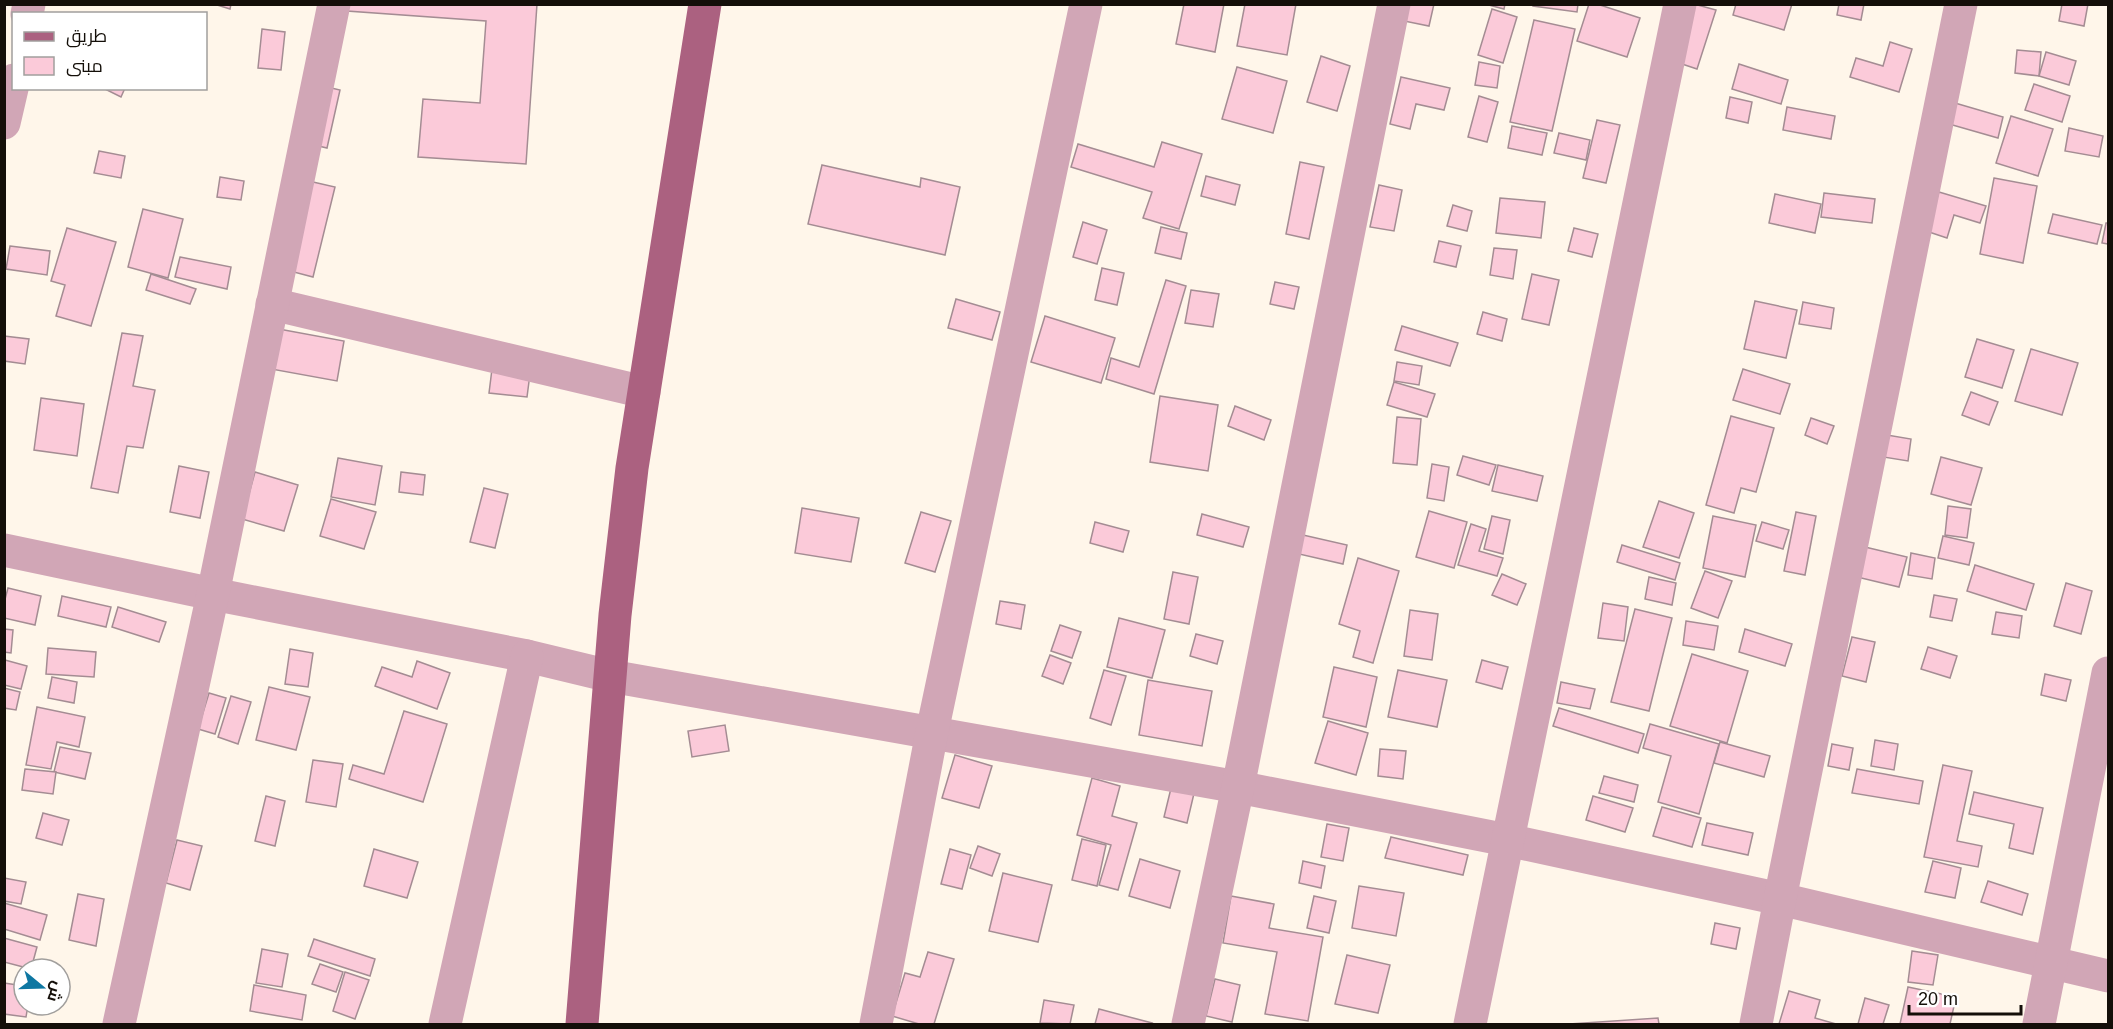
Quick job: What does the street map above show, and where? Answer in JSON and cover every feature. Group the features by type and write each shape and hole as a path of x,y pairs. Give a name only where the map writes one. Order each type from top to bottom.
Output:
{"main road":[{"path":"582,1024 610,676 627,514 705,4"}],"street":[{"path":"119,1024 213,594 334,4"},
{"path":"876,1024 932,732 1086,4"},
{"path":"1188,1024 1238,787 1394,4"},
{"path":"1470,1024 1680,4"},
{"path":"1756,1024 1961,4"},
{"path":"4,123 12,89"},
{"path":"272,304 644,392"},
{"path":"4,550 527,656 610,676 1238,787 1507,840 1780,899 2109,976"},
{"path":"446,1024 527,656"},
{"path":"2039,1024 2109,673"}],"building":[{"path":"214,4 231,4 230,9"},
{"path":"348,4 537,4 526,164 418,157 423,99 480,103 486,21 347,11"},
{"path":"1184,4 1224,4 1215,52 1176,44"},
{"path":"1245,4 1296,4 1287,55 1237,46"},
{"path":"1408,4 1434,4 1429,26 1404,21"},
{"path":"1485,4 1505,4 1504,9"},
{"path":"1533,4 1578,4 1577,12 1533,6"},
{"path":"1589,4 1597,4 1640,18 1627,57 1577,41"},
{"path":"1694,4 1716,10 1697,69 1676,62"},
{"path":"1736,4 1792,4 1784,30 1733,15"},
{"path":"1839,4 1864,4 1861,20 1837,15"},
{"path":"2062,4 2088,4 2084,26 2059,21"},
{"path":"1492,9 1517,17 1503,63 1478,55"},
{"path":"1534,20 1575,29 1552,131 1510,122"},
{"path":"262,29 285,32 281,70 258,68"},
{"path":"1890,42 1912,49 1899,92 1850,77 1856,58 1883,66"},
{"path":"2017,50 2041,52 2039,76 2015,73"},
{"path":"2046,52 2076,61 2069,85 2039,76"},
{"path":"1321,56 1350,66 1337,111 1307,102"},
{"path":"1479,62 1500,66 1497,88 1475,85"},
{"path":"1739,64 1788,80 1781,104 1732,89"},
{"path":"1237,67 1287,81 1273,133 1222,119"},
{"path":"1401,77 1450,88 1444,110 1416,104 1410,129 1390,124"},
{"path":"2034,84 2070,96 2062,122 2025,110"},
{"path":"323,86 340,90 327,148 310,144"},
{"path":"107,90 124,90 121,97"},
{"path":"1479,96 1498,102 1487,142 1468,137"},
{"path":"1730,97 1752,102 1748,123 1726,118"},
{"path":"1955,103 2003,117 1998,138 1949,124"},
{"path":"1787,107 1835,116 1831,139 1783,130"},
{"path":"2011,116 2053,129 2038,176 1996,163"},
{"path":"1597,120 1620,125 1606,183 1583,178"},
{"path":"1512,126 1547,133 1542,155 1508,148"},
{"path":"2069,128 2103,136 2099,157 2065,151"},
{"path":"1559,133 1590,140 1586,160 1554,153"},
{"path":"1162,142 1202,154 1179,229 1143,218 1152,192 1071,167 1078,144 1154,167"},
{"path":"99,151 125,156 121,178 94,173"},
{"path":"1300,162 1324,167 1309,239 1286,234"},
{"path":"822,165 920,187 921,178 960,187 945,255 808,224"},
{"path":"1206,176 1240,185 1235,205 1201,196"},
{"path":"220,177 244,181 241,200 217,197"},
{"path":"1994,178 2037,186 2023,263 1980,254"},
{"path":"313,182 335,187 313,277 290,271"},
{"path":"1379,185 1402,190 1394,231 1370,227"},
{"path":"1939,192 1986,206 1980,223 1954,215 1947,238 1926,231"},
{"path":"1824,193 1875,199 1872,223 1821,217"},
{"path":"1775,194 1821,204 1815,233 1769,223"},
{"path":"1500,198 1545,202 1541,238 1496,233"},
{"path":"1453,205 1472,211 1467,231 1447,226"},
{"path":"143,209 183,219 168,278 128,267"},
{"path":"2053,214 2102,225 2097,244 2048,233"},
{"path":"1083,222 1107,230 1097,264 1073,257"},
{"path":"2106,223 2108,223 2108,244 2102,243"},
{"path":"1161,227 1187,233 1181,259 1155,253"},
{"path":"67,228 116,242 91,326 56,316 65,285 51,281"},
{"path":"1574,228 1598,234 1592,257 1568,251"},
{"path":"1439,241 1461,246 1456,267 1434,262"},
{"path":"10,246 50,251 47,275 6,269"},
{"path":"1494,248 1517,250 1513,279 1490,275"},
{"path":"180,257 231,267 227,289 175,277"},
{"path":"1102,268 1124,273 1117,305 1095,300"},
{"path":"151,274 196,289 190,304 146,290"},
{"path":"1532,274 1559,280 1549,325 1522,319"},
{"path":"1166,280 1186,286 1154,394 1106,379 1111,358 1139,367"},
{"path":"1275,282 1299,287 1294,309 1270,304"},
{"path":"1191,290 1219,294 1213,327 1185,323"},
{"path":"956,299 1000,312 992,340 948,328"},
{"path":"1755,301 1797,310 1786,358 1744,349"},
{"path":"1803,302 1834,308 1831,329 1799,324"},
{"path":"1483,312 1507,319 1502,341 1477,334"},
{"path":"1045,316 1115,338 1101,383 1031,362"},
{"path":"1402,326 1458,343 1450,366 1395,350"},
{"path":"268,327 344,341 337,381 260,367"},
{"path":"122,333 143,336 133,386 155,390 143,448 127,446 118,493 91,488"},
{"path":"4,336 29,339 25,364 4,361"},
{"path":"1977,339 2014,350 2002,388 1965,377"},
{"path":"2031,349 2078,363 2062,415 2015,401"},
{"path":"493,361 531,366 527,397 489,393"},
{"path":"1397,362 1422,366 1419,385 1394,381"},
{"path":"1743,369 1790,384 1780,414 1733,400"},
{"path":"1394,382 1435,394 1427,417 1387,405"},
{"path":"1971,392 1998,402 1989,425 1962,415"},
{"path":"1160,396 1218,405 1208,471 1150,462"},
{"path":"41,398 84,404 77,456 34,450"},
{"path":"1235,406 1271,420 1264,440 1228,426"},
{"path":"1731,416 1774,428 1756,492 1741,488 1734,513 1706,505"},
{"path":"1397,417 1421,419 1417,465 1393,463"},
{"path":"1811,418 1834,426 1827,444 1805,435"},
{"path":"1881,434 1911,439 1908,461 1877,456"},
{"path":"1463,456 1496,465 1489,485 1457,475"},
{"path":"1941,457 1982,468 1971,505 1931,494"},
{"path":"338,458 382,466 375,505 331,497"},
{"path":"1432,464 1449,467 1444,501 1427,498"},
{"path":"1498,465 1543,476 1537,501 1492,491"},
{"path":"179,466 209,472 200,518 170,512"},
{"path":"255,472 298,485 284,531 242,519"},
{"path":"401,472 425,475 423,495 399,492"},
{"path":"484,488 508,494 495,548 470,542"},
{"path":"331,499 376,512 364,549 320,536"},
{"path":"1659,501 1694,513 1679,558 1643,547"},
{"path":"1948,506 1971,509 1967,538 1945,535"},
{"path":"802,508 859,518 851,562 795,553"},
{"path":"1429,511 1467,522 1454,568 1416,557"},
{"path":"921,512 951,521 935,572 905,563"},
{"path":"1796,512 1816,516 1805,575 1784,571"},
{"path":"1202,514 1249,527 1243,547 1197,535"},
{"path":"1492,516 1510,520 1503,554 1484,549"},
{"path":"1713,516 1756,525 1745,577 1703,568"},
{"path":"1095,522 1129,531 1123,552 1090,543"},
{"path":"1762,522 1789,530 1783,549 1756,541"},
{"path":"1471,524 1486,529 1479,551 1503,558 1497,576 1458,565"},
{"path":"1303,535 1347,545 1343,564 1299,554"},
{"path":"1943,536 1974,543 1969,565 1938,558"},
{"path":"1622,545 1680,563 1675,580 1617,562"},
{"path":"1865,547 1907,557 1899,587 1857,577"},
{"path":"1911,553 1935,558 1932,579 1908,575"},
{"path":"1358,558 1399,571 1373,663 1353,657 1360,631 1339,624"},
{"path":"1975,565 2034,584 2026,610 1967,591"},
{"path":"1705,571 1732,581 1718,618 1691,608"},
{"path":"1173,572 1198,577 1189,624 1164,619"},
{"path":"1502,574 1526,584 1517,605 1492,595"},
{"path":"1649,577 1676,583 1672,605 1645,599"},
{"path":"2066,583 2092,591 2081,634 2054,626"},
{"path":"8,588 41,596 35,625 4,618 4,603"},
{"path":"1934,595 1957,599 1952,621 1930,617"},
{"path":"62,596 111,607 106,627 58,616"},
{"path":"1000,601 1025,605 1021,629 996,624"},
{"path":"1603,603 1628,607 1624,641 1598,638"},
{"path":"118,607 166,622 159,642 112,627"},
{"path":"1635,609 1672,618 1649,711 1611,702"},
{"path":"1410,610 1438,614 1432,660 1404,656"},
{"path":"1996,612 2022,616 2019,638 1992,634"},
{"path":"1119,618 1165,630 1152,678 1107,667"},
{"path":"1686,621 1718,626 1714,650 1683,645"},
{"path":"1060,625 1081,632 1072,658 1051,651"},
{"path":"4,629 13,630 11,653 4,652"},
{"path":"1745,629 1792,644 1785,666 1739,652"},
{"path":"1196,634 1223,641 1217,664 1190,656"},
{"path":"1852,637 1875,642 1866,682 1842,676"},
{"path":"1928,647 1957,656 1950,678 1921,669"},
{"path":"48,648 96,652 94,677 46,674"},
{"path":"290,649 313,653 308,687 285,684"},
{"path":"1692,654 1748,671 1727,743 1670,726"},
{"path":"1050,655 1071,663 1063,684 1042,676"},
{"path":"5,660 27,666 21,689 4,685"},
{"path":"1482,660 1508,667 1502,689 1476,682"},
{"path":"417,661 450,673 437,709 375,686 382,667 412,677"},
{"path":"1334,667 1377,677 1366,727 1323,717"},
{"path":"1104,670 1126,676 1111,725 1090,718"},
{"path":"1398,670 1447,680 1437,727 1388,717"},
{"path":"2045,674 2071,680 2066,701 2041,695"},
{"path":"52,677 77,682 74,703 48,698"},
{"path":"1148,680 1212,691 1202,746 1139,735"},
{"path":"1561,682 1595,689 1590,709 1557,703"},
{"path":"269,687 310,697 296,750 256,740"},
{"path":"4,688 20,692 16,710 4,708"},
{"path":"209,693 226,698 215,734 198,729"},
{"path":"231,696 251,702 238,744 218,737"},
{"path":"37,707 85,717 79,747 57,742 51,769 26,765"},
{"path":"1559,708 1644,734 1638,753 1553,726"},
{"path":"404,711 447,724 423,802 349,779 353,765 384,774"},
{"path":"1328,721 1368,733 1356,775 1315,763"},
{"path":"1650,724 1719,744 1699,814 1658,802 1671,756 1643,748"},
{"path":"725,725 729,751 692,757 688,731"},
{"path":"1875,740 1898,744 1894,770 1871,766"},
{"path":"1720,742 1770,756 1764,777 1714,763"},
{"path":"1832,744 1853,748 1849,770 1828,766"},
{"path":"60,747 91,753 85,779 54,772"},
{"path":"1380,749 1406,751 1403,779 1378,776"},
{"path":"955,755 992,766 979,808 942,798"},
{"path":"313,760 343,764 336,807 306,802"},
{"path":"1943,765 1972,771 1957,841 1982,846 1978,867 1924,857"},
{"path":"25,769 56,772 53,794 22,790"},
{"path":"1857,769 1923,781 1919,804 1852,793"},
{"path":"1604,776 1638,785 1634,802 1599,793"},
{"path":"1092,778 1120,786 1112,816 1137,823 1118,890 1099,885 1111,845 1077,835"},
{"path":"1173,780 1196,785 1187,823 1164,817"},
{"path":"1974,792 2043,808 2033,854 2009,848 2014,824 1969,814"},
{"path":"266,796 285,801 275,846 255,841"},
{"path":"1593,796 1633,808 1625,832 1586,820"},
{"path":"1662,807 1701,818 1692,847 1653,836"},
{"path":"43,813 69,820 62,845 36,838"},
{"path":"1707,823 1753,833 1748,855 1702,845"},
{"path":"1327,824 1349,828 1343,861 1321,857"},
{"path":"1391,837 1468,855 1463,875 1385,858"},
{"path":"1082,839 1106,845 1097,886 1072,880"},
{"path":"177,840 202,846 190,890 166,883"},
{"path":"978,846 1000,854 992,876 970,868"},
{"path":"374,849 418,862 407,898 364,886"},
{"path":"950,849 971,855 962,889 941,884"},
{"path":"1140,859 1180,871 1170,908 1129,896"},
{"path":"1303,861 1325,866 1321,888 1299,883"},
{"path":"1933,861 1961,868 1955,898 1925,892"},
{"path":"1003,873 1052,885 1038,942 989,931"},
{"path":"4,878 26,882 21,904 4,901"},
{"path":"1988,881 2028,894 2022,915 1981,902"},
{"path":"1359,886 1404,893 1396,936 1352,928"},
{"path":"78,894 104,899 96,946 69,940"},
{"path":"1231,896 1274,904 1269,928 1323,937 1308,1021 1265,1014 1277,952 1223,943"},
{"path":"1314,896 1336,901 1329,933 1307,928"},
{"path":"4,903 47,915 40,940 4,929"},
{"path":"1715,923 1740,928 1736,949 1711,944"},
{"path":"4,938 37,947 34,957 12,957 12,964 4,962"},
{"path":"314,939 375,959 370,976 308,956"},
{"path":"262,949 288,954 282,987 256,983"},
{"path":"1912,951 1938,955 1933,985 1908,982"},
{"path":"928,952 954,959 934,1024 919,1024 892,1016 905,973 920,977"},
{"path":"1347,955 1390,965 1378,1013 1335,1004"},
{"path":"320,964 343,972 336,992 312,984"},
{"path":"345,972 369,980 355,1019 333,1011"},
{"path":"1215,979 1240,985 1232,1022 1206,1016"},
{"path":"4,983 12,984 12,1015 4,1014"},
{"path":"254,985 306,995 302,1020 250,1011"},
{"path":"1908,987 1956,997 1950,1024 1900,1024"},
{"path":"1789,991 1820,1000 1815,1018 1836,1024 1779,1024"},
{"path":"1865,998 1889,1005 1883,1024 1858,1024"},
{"path":"1044,1000 1074,1005 1070,1024 1040,1023"},
{"path":"1099,1009 1152,1023 1095,1024"},
{"path":"1658,1018 1659,1024 1569,1024"}]}
